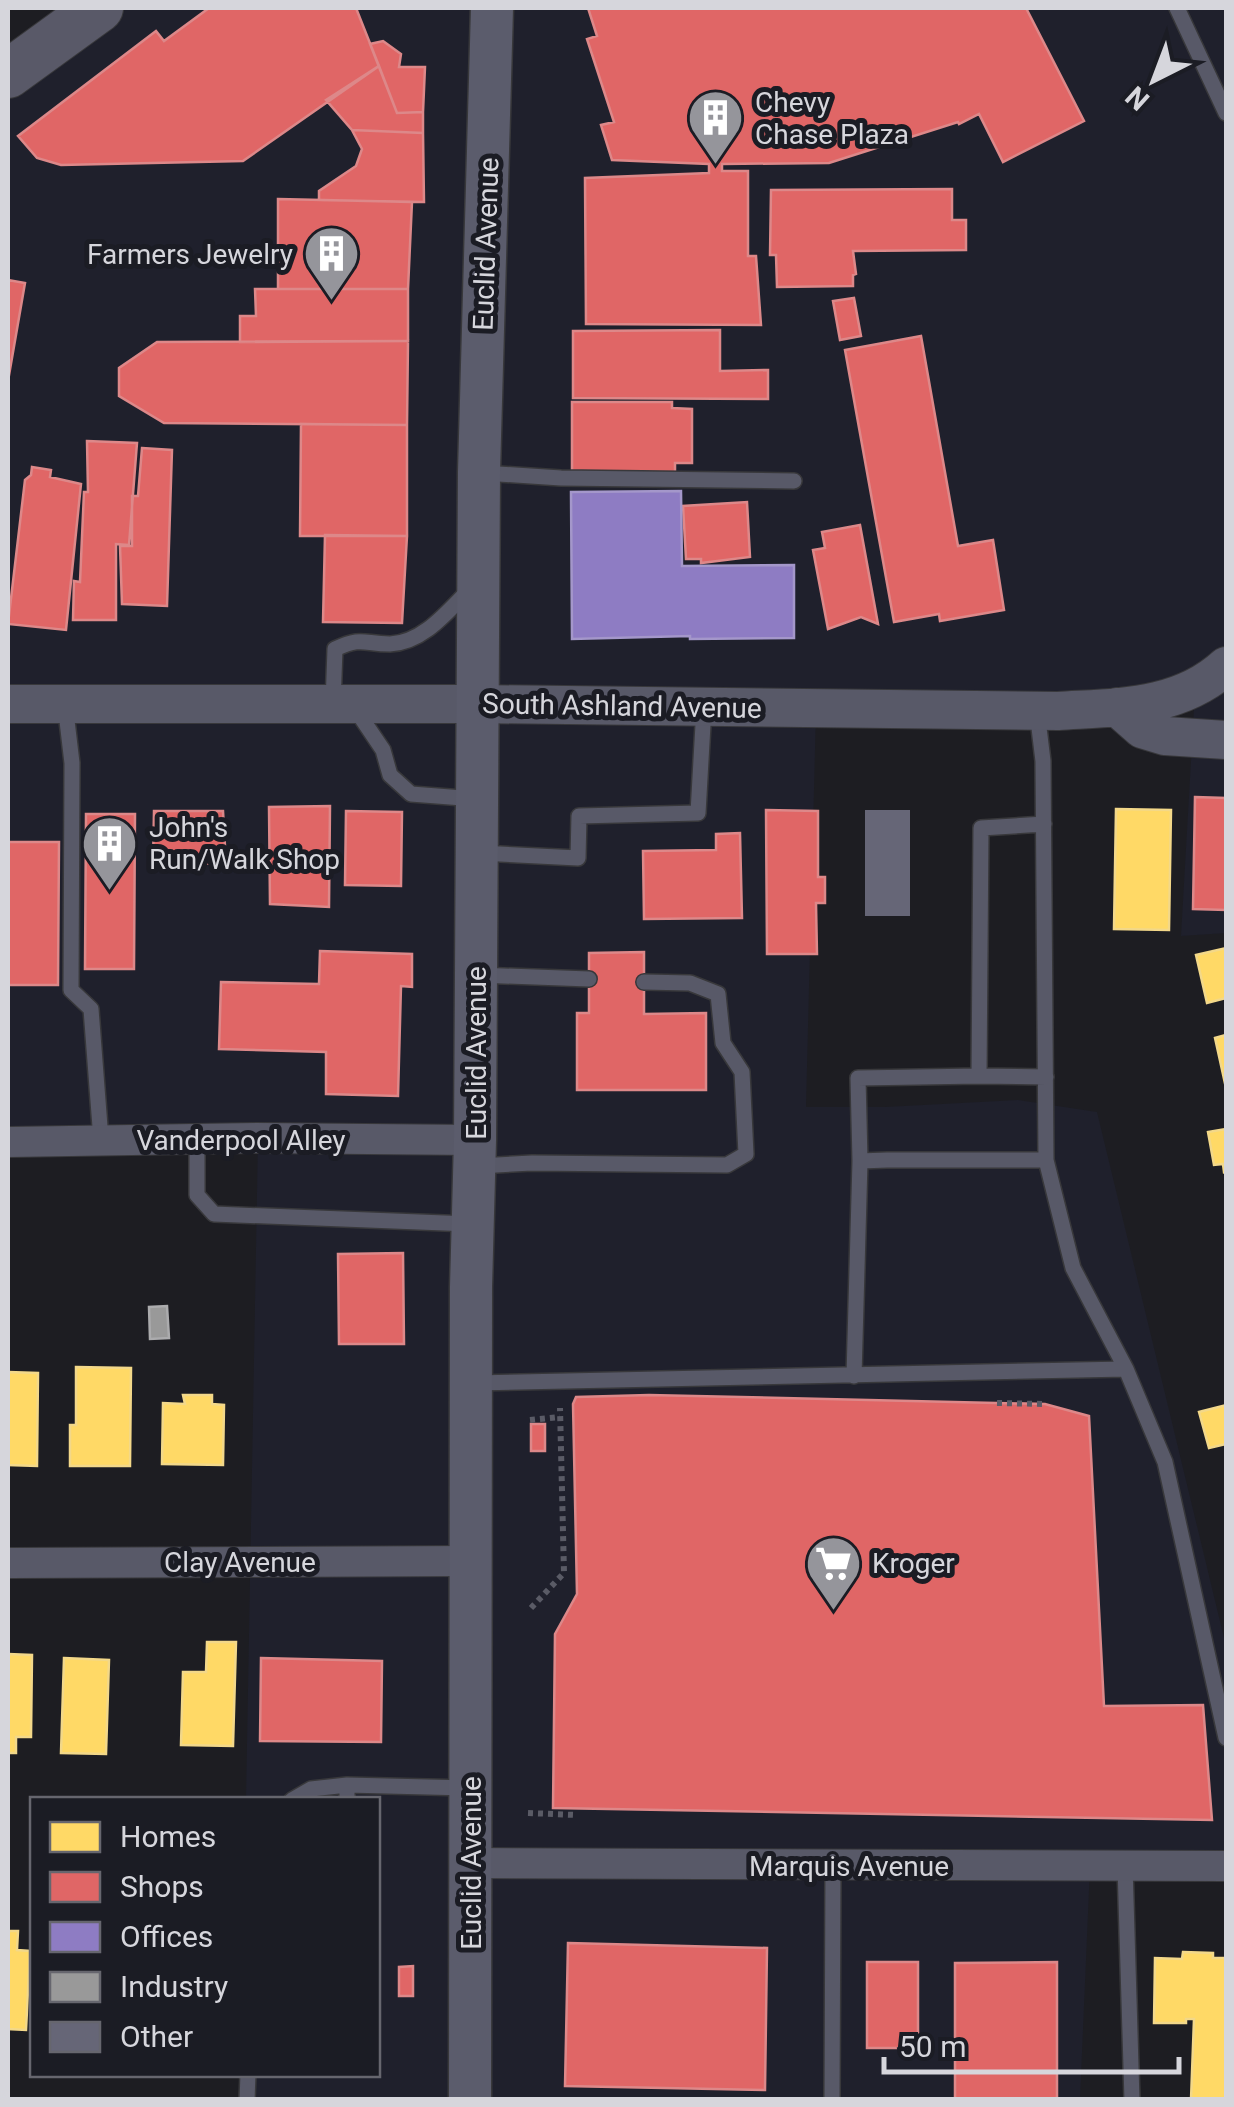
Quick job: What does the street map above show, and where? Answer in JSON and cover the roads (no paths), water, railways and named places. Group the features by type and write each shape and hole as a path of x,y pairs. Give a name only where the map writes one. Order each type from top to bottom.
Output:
{"main road":[{"path":"8,74 100,8"},
{"name":"Euclid Avenue","path":"470,2100 470,1383 476,704 492,8"}],"street":[{"name":"South Ashland Avenue","path":"8,704 476,704 1037,711 1117,707 1176,698 1195,690 1226,666"},
{"path":"1117,707 1142,729 1165,736 1226,740"},
{"name":"Vanderpool Alley","path":"8,1142 258,1138 475,1153"},
{"name":"Clay Avenue","path":"8,1563 472,1561"},
{"name":"Marquis Avenue","path":"472,1864 1226,1866"}],"lane":[{"path":"1177,8 1226,113"},
{"path":"480,472 560,478 794,481"},
{"path":"476,799 411,794 390,775 383,750 342,704 335,649 355,639 388,644 406,642 438,622 478,581"},
{"path":"65,704 72,762 71,990 91,1009 102,1140"},
{"path":"476,852 578,858 579,816 698,814 704,707"},
{"path":"1037,711 1043,760 1046,1160 1073,1268 1126,1368 1165,1462 1226,1738"},
{"path":"979,1076 981,828 1044,824"},
{"path":"476,975 589,978"},
{"path":"475,1153 532,1163 726,1165 746,1154 742,1072 723,1043 718,994 690,983 644,982"},
{"path":"854,1376 860,1161 858,1078 1046,1077"},
{"path":"197,1140 197,1195 214,1214 474,1224"},
{"path":"860,1161 1046,1160"},
{"path":"470,1383 1126,1368"},
{"path":"297,1797 311,1789 347,1792 472,1788"},
{"path":"1126,1866 1132,2100"},
{"path":"832,2100 833,1867"}],"place":[{"name":"Chevy Chase Plaza","path":"716,167"},
{"name":"Farmers Jewelry","path":"332,303"},
{"name":"John's Run/Walk Shop","path":"110,892"},
{"name":"Kroger","path":"833,1612"}]}
